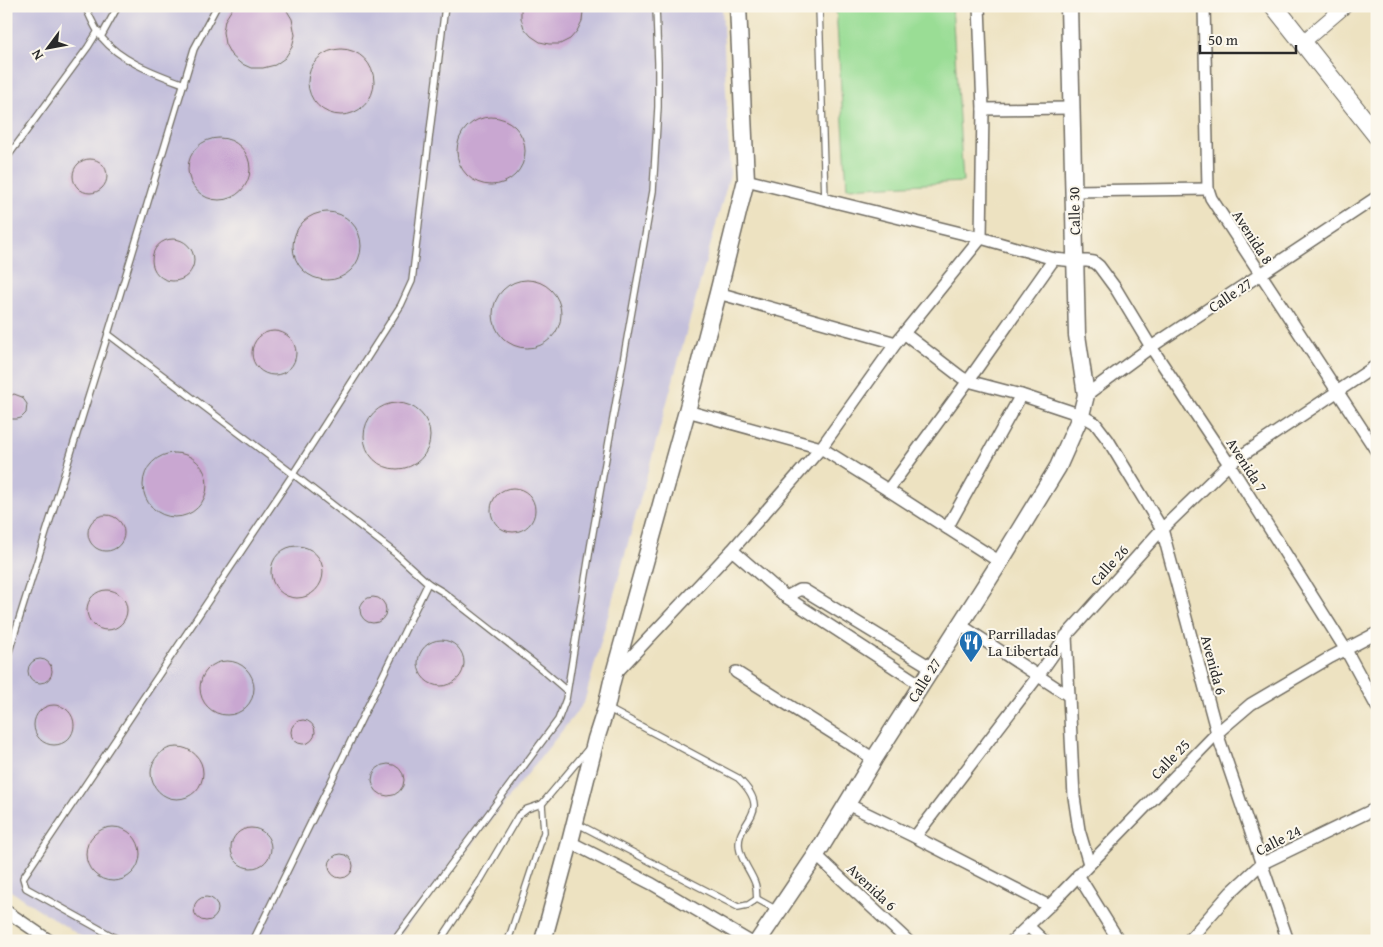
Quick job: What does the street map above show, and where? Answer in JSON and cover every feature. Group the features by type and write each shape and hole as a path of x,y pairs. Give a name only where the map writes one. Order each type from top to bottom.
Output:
{"main road":[{"path":"543,941 613,676 687,411 746,180 738,6"},
{"name":"Calle 30","path":"1068,6 1077,335 1086,396 1081,414"},
{"path":"1274,6 1377,136"},
{"name":"Calle 27","path":"758,941 816,855 874,759 1000,562 1058,467 1081,414"}],"street":[{"path":"613,676 732,550 820,448 896,343 981,238 983,109 979,6"},
{"name":"Avenida 8","path":"1204,6 1208,189 1215,206 1377,452"},
{"path":"1303,42 1344,6"},
{"path":"983,109 1071,108"},
{"name":"Avenida 7","path":"746,180 981,238 1054,259 1094,262 1099,266 1116,289 1151,347 1229,464 1346,650 1377,707"},
{"path":"1074,192 1208,189"},
{"name":"Calle 27","path":"1086,396 1151,347 1377,197"},
{"path":"888,490 1054,259"},
{"path":"718,293 896,343"},
{"path":"905,334 968,381 1081,414"},
{"name":"Calle 26","path":"915,837 1038,676 1066,636 1162,529 1229,464 1377,365"},
{"path":"947,528 1021,395"},
{"path":"687,411 820,448 1000,562"},
{"name":"Avenida 6","path":"1081,414 1095,423 1108,440 1162,529 1217,733 1288,941"},
{"path":"732,550 786,597 921,686"},
{"path":"786,597 799,590 804,590 932,668"},
{"path":"959,624 1069,696"},
{"name":"Calle 25","path":"1012,941 1049,906 1217,733 1251,704 1330,657 1377,633"},
{"path":"1066,636 1074,797 1078,830 1089,864"},
{"path":"736,672 874,759"},
{"path":"847,804 1049,906"},
{"name":"Calle 24","path":"1188,941 1230,892 1261,864 1377,808"},
{"path":"570,842 652,884 749,941"},
{"name":"Avenida 6","path":"816,855 908,941"},
{"path":"1078,875 1119,941"},
{"path":"6,911 50,941"},
{"path":"1028,926 1044,941"}],"lane":[{"path":"85,6 100,34 117,53 154,72 184,84"},
{"path":"6,159 88,47 100,34 118,6"},
{"path":"6,661 194,49 217,6"},
{"path":"121,941 26,888 23,878 293,474 401,305 412,281 445,6"},
{"path":"394,941 558,720 566,700 590,549 653,191 658,107 656,6"},
{"path":"819,6 826,200"},
{"path":"108,334 395,553 428,583 444,592 567,691"},
{"path":"252,941 428,583"},
{"path":"606,708 738,778 748,788 755,804 751,817 738,840 740,852 756,884 757,899"},
{"path":"440,941 481,879 518,816 542,804 596,740"},
{"path":"508,941 544,832 542,804"},
{"path":"575,823 738,907 748,905 757,899"},
{"path":"757,899 778,910"}],"shaded area":[{"path":"6,6 722,6 730,174 584,703 395,941 88,941 6,888"}],"green space":[{"path":"952,6 963,182 847,188 836,8"}],"building":[{"path":"235,6 282,6 286,9 292,19 295,35 292,47 285,58 275,65 251,68 240,63 231,55 225,44 223,32 225,20"},
{"path":"521,6 582,6 582,21 570,39 560,44 540,42 524,28 521,18"},
{"path":"341,49 354,52 364,59 371,69 374,82 371,95 364,105 354,112 341,115 328,112 318,105 311,95 308,82 311,69 318,59 328,52"},
{"path":"498,117 510,123 519,132 525,144 523,164 515,175 498,185 484,185 467,175 459,164 457,144 467,127 478,119"},
{"path":"219,138 231,141 241,147 247,157 250,169 247,181 241,191 231,197 219,200 207,197 197,191 191,181 188,169 191,157 197,147 207,141"},
{"path":"90,159 97,160 102,164 106,169 106,183 102,188 97,192 90,193 83,192 78,188 74,183 73,176 74,169 78,164 83,160"},
{"path":"327,212 340,215 351,222 358,233 361,246 358,259 351,270 340,277 327,280 314,277 303,270 296,259 293,246 296,233 303,222 314,215"},
{"path":"169,239 177,239 188,245 194,260 188,275 177,281 169,281 158,275 152,264 152,256 158,245"},
{"path":"527,280 540,283 551,290 558,301 561,314 558,327 551,338 540,345 527,348 514,345 503,338 496,327 493,314 496,301 503,290 514,283"},
{"path":"278,331 290,337 295,344 295,362 290,369 283,374 270,375 262,372 255,365 252,349 255,341 262,334"},
{"path":"14,394 22,397 27,404 26,413 17,419 6,416 6,398"},
{"path":"391,403 403,403 415,408 425,418 430,430 428,449 415,464 403,469 391,469 379,464 369,454 364,442 364,430 369,418 379,408"},
{"path":"175,453 187,455 198,462 205,473 207,485 205,497 198,508 187,515 175,517 163,515 152,508 145,497 143,485 145,473 152,462 163,455"},
{"path":"513,488 525,492 531,498 535,510 531,522 525,528 513,532 501,528 495,522 491,510 495,498 501,492"},
{"path":"106,515 113,516 119,520 123,526 123,540 119,546 113,550 106,551 99,550 93,546 89,540 88,533 89,526 93,520 99,516"},
{"path":"297,546 311,550 319,558 323,572 319,586 311,594 297,598 283,594 275,586 271,572 275,558 283,550"},
{"path":"107,590 121,596 127,610 121,624 107,630 93,624 87,610 93,596"},
{"path":"373,597 382,601 386,610 382,619 373,623 364,619 360,610 364,601"},
{"path":"446,640 458,646 463,654 463,672 458,680 450,685 436,686 424,680 419,672 418,658 424,646 432,641"},
{"path":"40,659 45,660 51,666 51,676 45,682 40,683 35,682 29,676 28,671 29,666 35,660"},
{"path":"227,661 237,663 246,669 252,678 254,688 252,698 246,707 237,713 227,715 217,713 208,707 202,698 200,688 202,678 208,669 217,663"},
{"path":"54,705 68,711 74,725 68,739 54,745 40,739 34,725 40,711"},
{"path":"303,720 311,724 315,732 311,740 303,744 295,740 291,732 295,724"},
{"path":"177,747 187,749 195,755 201,763 203,773 201,783 195,791 187,797 177,799 167,797 159,791 153,783 151,773 153,763 159,755 167,749"},
{"path":"388,764 394,765 399,769 403,774 403,786 399,791 394,795 388,796 382,795 377,791 373,786 372,780 373,774 377,769 382,765"},
{"path":"113,827 123,829 132,835 138,844 140,854 138,864 132,873 123,879 113,881 103,879 94,873 88,864 86,854 88,844 94,835 103,829"},
{"path":"251,828 265,834 271,848 265,862 251,868 237,862 231,848 237,834"},
{"path":"341,854 349,858 353,866 349,874 341,878 333,874 329,866 333,858"},
{"path":"206,897 215,900 218,909 215,918 206,921 197,918 194,909 197,900"}],"place":[{"name":"Parrilladas La Libertad","path":"971,663"}]}
